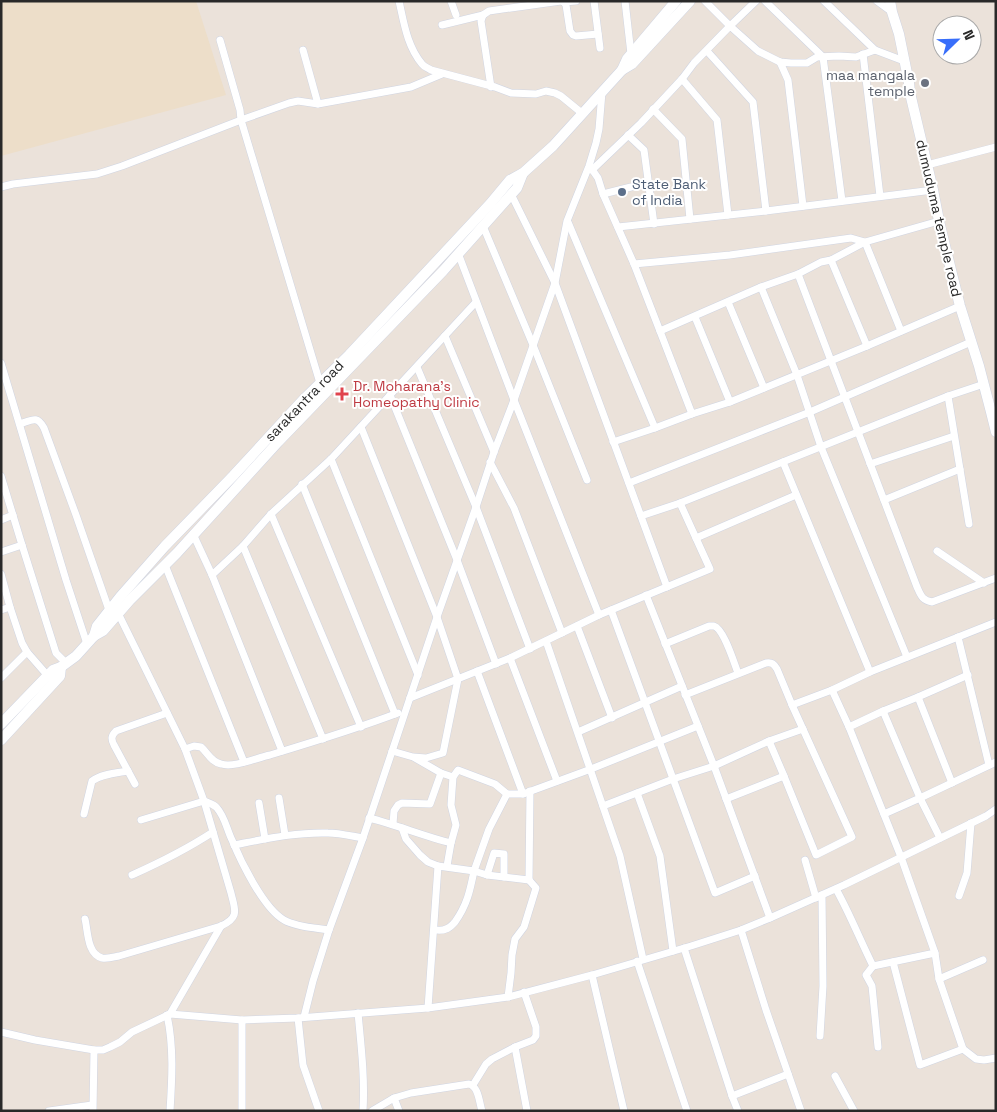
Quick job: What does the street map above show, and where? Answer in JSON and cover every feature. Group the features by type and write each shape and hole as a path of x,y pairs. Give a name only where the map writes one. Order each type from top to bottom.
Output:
{"street":[{"path":"399,1 404,28 422,65 442,74 511,93 555,93 583,114"},
{"path":"451,1 456,15"},
{"path":"442,25 483,15 489,11 576,1"},
{"path":"594,1 600,48"},
{"path":"624,1 631,54"},
{"path":"622,70 627,59 676,1"},
{"path":"622,70 632,64 690,1"},
{"path":"705,1 758,51 780,62 807,63 817,57 856,57 875,50"},
{"path":"591,168 641,123 682,79 694,63 756,1"},
{"path":"765,1 823,57 842,201"},
{"path":"824,1 875,50 904,61"},
{"path":"877,1 891,6"},
{"path":"562,2 566,4 570,31 573,35 598,34"},
{"name":"dumuduma temple road","path":"891,6 899,34 910,93 960,306 984,384 996,432"},
{"path":"483,15 482,21 491,87"},
{"path":"220,40 240,110 241,120 320,383"},
{"path":"303,50 318,104"},
{"path":"707,51 753,102 766,211"},
{"path":"863,54 880,196"},
{"path":"780,62 788,80 803,206"},
{"name":"sarakantra road","path":"114,612 120,597 166,546 320,383 349,355 472,224 510,180 523,173 553,146 622,70"},
{"path":"1,187 97,174 289,102 298,101 318,104 411,87 442,74"},
{"path":"682,79 716,120 728,215"},
{"path":"319,1111 303,1065 301,1017 329,930 363,838 490,462 514,400 554,283 568,221 591,168 599,129 602,92"},
{"path":"653,109 682,138 690,219"},
{"path":"628,135 644,150 654,224"},
{"path":"927,165 996,147"},
{"path":"591,168 598,178 603,194 634,264 692,414"},
{"name":"sarakantra road","path":"50,680 60,676 63,665 76,656 90,640 98,626 165,565 285,435 443,271 517,188 523,173"},
{"path":"603,194 632,187"},
{"path":"618,227 933,190"},
{"path":"511,194 554,283 667,587"},
{"path":"660,331 761,287 798,274 821,262 832,260 865,242 939,220"},
{"path":"568,221 655,428"},
{"path":"483,226 587,480"},
{"path":"634,264 851,238 865,242"},
{"path":"865,242 901,331"},
{"path":"458,253 599,615"},
{"path":"832,260 867,346"},
{"path":"798,274 922,598 932,602 996,578"},
{"path":"761,287 797,374 821,447 908,657"},
{"path":"212,575 243,546 271,514 331,459 476,302"},
{"path":"728,302 764,388"},
{"path":"613,442 730,402 960,306"},
{"path":"694,317 730,402"},
{"path":"445,336 494,452"},
{"path":"629,483 810,412 971,342"},
{"path":"1,363 66,580 90,640"},
{"path":"417,366 476,507 530,648"},
{"path":"641,516 680,503 948,396 984,384"},
{"path":"390,396 457,560 496,664"},
{"path":"948,396 969,524"},
{"path":"20,424 34,419 38,420 44,428 114,612 185,749 204,801 234,906 235,916 232,920 221,926 119,956 102,958 91,948 85,919"},
{"path":"361,427 437,617 458,679 443,753 426,758 413,757 392,751"},
{"path":"870,464 954,436"},
{"path":"331,459 418,675"},
{"path":"490,462 514,508 562,633"},
{"path":"783,462 870,672"},
{"path":"884,500 960,469"},
{"path":"1,476 56,653 63,665"},
{"path":"302,484 395,714"},
{"path":"696,538 796,495"},
{"path":"410,698 510,658 599,615 710,568 680,503"},
{"path":"271,514 361,727"},
{"path":"1,520 13,515"},
{"path":"193,534 212,575 282,751"},
{"path":"1,552 22,545"},
{"path":"243,546 323,739"},
{"path":"937,551 984,583"},
{"path":"165,565 244,762"},
{"path":"2,578 22,643 50,680"},
{"path":"646,595 714,766 770,918"},
{"path":"1,610 10,607"},
{"path":"611,610 715,893 755,876"},
{"path":"792,705 832,690 870,672 996,623"},
{"path":"577,626 612,718"},
{"path":"665,644 709,626 714,626 722,634 738,673"},
{"path":"884,814 993,764 958,637"},
{"path":"546,641 620,856 640,960 687,1111"},
{"path":"1,678 27,652"},
{"path":"510,658 557,781"},
{"path":"685,695 766,662 774,664 852,837 816,855 769,741"},
{"path":"477,671 523,794"},
{"path":"848,727 968,675"},
{"path":"1,724 50,680"},
{"path":"1,740 50,680"},
{"path":"578,732 682,686"},
{"path":"832,690 901,857 935,953 939,979 963,1048 976,1059 996,1058"},
{"path":"918,697 952,783"},
{"path":"185,749 194,746 201,747 212,760 220,764 227,765 244,762 361,727 406,710"},
{"path":"883,711 920,798 940,838"},
{"path":"135,784 112,739 112,735 116,731 167,713"},
{"path":"447,866 456,825 451,805 453,777 458,770 495,784 507,794 523,794 698,726"},
{"path":"603,806 673,779 714,766 769,741 803,729"},
{"path":"413,757 441,773 453,777"},
{"path":"84,814 92,781 128,771"},
{"path":"393,824 394,811 398,805 402,803 430,804 441,773"},
{"path":"726,799 784,776"},
{"path":"508,997 515,938 524,927 536,888 529,880 530,791"},
{"path":"637,793 660,856 673,951"},
{"path":"434,930 446,929 451,926 466,904 474,871 490,829 507,794"},
{"path":"279,798 285,835"},
{"path":"140,820 204,801 214,805 223,818 244,869 274,914 285,921 329,930"},
{"path":"259,803 265,839"},
{"path":"1,1032 35,1040 103,1050 120,1042 132,1032 168,1015 242,1020 301,1017 428,1008 508,997 592,975 741,930 836,888 996,810"},
{"path":"369,818 393,824 429,838 451,843"},
{"path":"959,896 967,873 971,823"},
{"path":"402,828 406,840 428,862 438,866 447,866 487,875 529,880"},
{"path":"132,875 184,850 213,832"},
{"path":"234,845 285,835 310,833 330,833 363,838"},
{"path":"487,875 494,853 504,854 504,877"},
{"path":"804,860 819,896 822,986 820,1036"},
{"path":"428,1008 438,866"},
{"path":"836,888 853,920 873,966"},
{"path":"170,1111 172,1049 168,1015 221,926"},
{"path":"741,930 800,1111"},
{"path":"684,948 738,1111"},
{"path":"878,1047 872,986 866,975 873,966 935,953"},
{"path":"939,979 983,960"},
{"path":"893,962 920,1065 963,1048"},
{"path":"592,975 624,1111"},
{"path":"473,1085 486,1064 492,1059 533,1040 536,1036 536,1027 524,992"},
{"path":"358,1013 364,1097 363,1111"},
{"path":"242,1020 242,1111"},
{"path":"515,1047 527,1111"},
{"path":"49,1111 93,1108 94,1050"},
{"path":"732,1096 788,1074"},
{"path":"835,1076 854,1111"},
{"path":"372,1111 394,1098 411,1093 469,1084 473,1085 476,1089 482,1111"},
{"path":"394,1098 400,1111"}],"shaded area":[{"path":"1,1 196,1 226,95 1,156"}],"place":[{"name":"maa mangala temple","path":"925,83"},
{"name":"State Bank of India","path":"622,192"},
{"name":"Dr. Moharana's Homeopathy Clinic","path":"342,394"}]}
